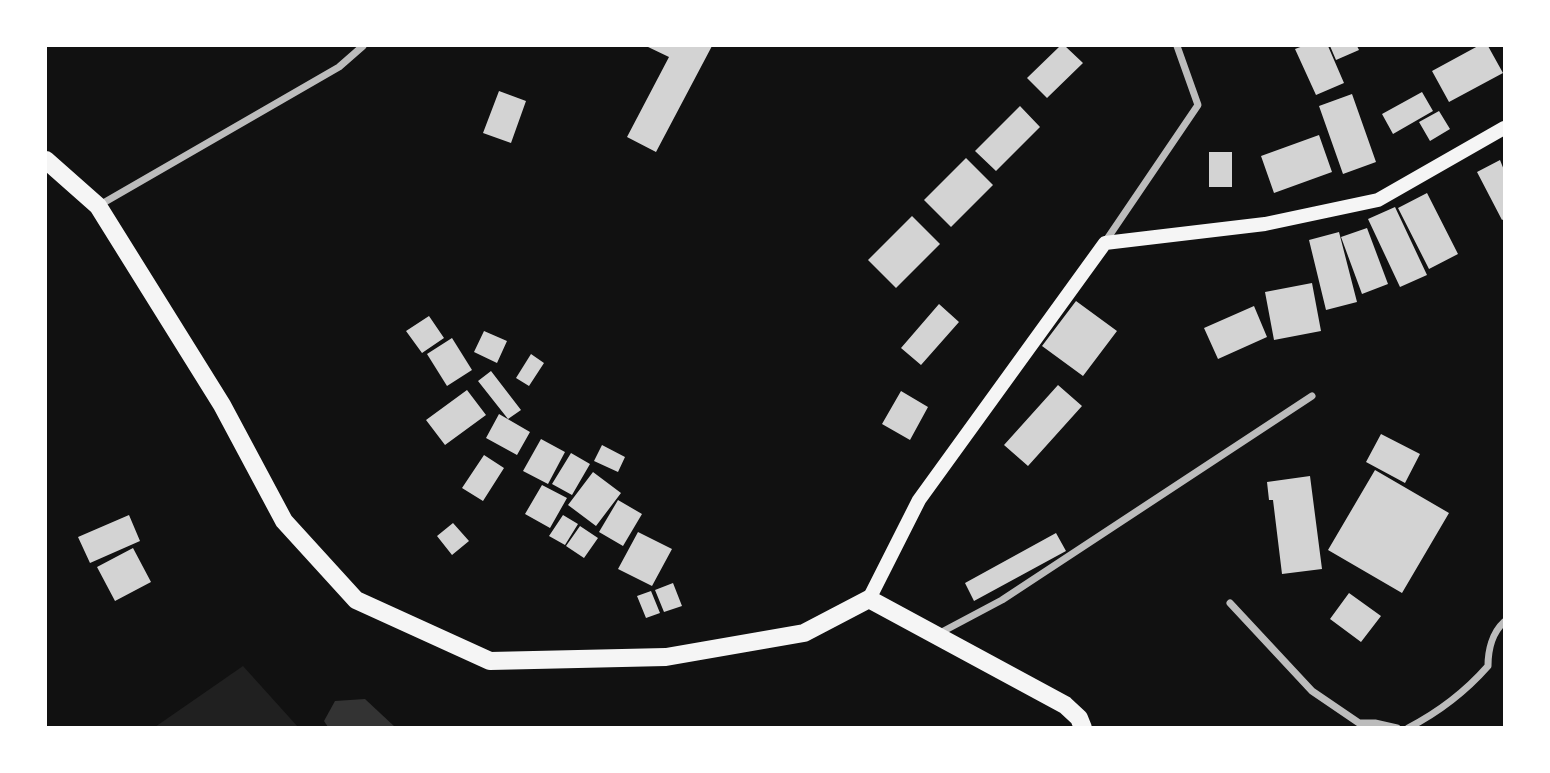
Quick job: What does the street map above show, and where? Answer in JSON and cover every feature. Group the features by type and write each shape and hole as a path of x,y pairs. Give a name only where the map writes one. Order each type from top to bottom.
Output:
{"main road":[{"path":"46,160 98,206 222,405 284,521 356,600 490,661 666,657 804,633 869,599 919,500 1105,243 1265,224 1378,200 1504,128"},
{"path":"869,599 1065,705 1079,718 1083,727"}],"street":[{"path":"98,206 339,68 363,46"},
{"path":"1105,243 1198,106 1177,46"},
{"path":"936,635 1002,600 1312,396"},
{"path":"1230,603 1312,691 1359,723 1397,727"},
{"path":"1408,727 1422,720 1474,681 1488,666 1488,651 1504,622"}],"shaded area":[{"path":"243,666 298,727 155,727"},
{"path":"365,699 395,727 328,727 324,721 335,701"}],"building":[{"path":"646,46 712,46 656,152 627,137 669,57"},
{"path":"1060,46 1065,46 1083,63 1047,98 1027,78"},
{"path":"1303,46 1328,46 1344,83 1316,95 1295,49"},
{"path":"1330,46 1357,46 1359,50 1336,60"},
{"path":"1478,46 1488,46 1503,73 1449,102 1432,71"},
{"path":"499,91 526,101 511,143 483,133"},
{"path":"1422,92 1433,111 1393,134 1382,114"},
{"path":"1352,94 1376,162 1343,174 1319,106"},
{"path":"1020,106 1040,127 996,171 975,151"},
{"path":"1439,111 1450,129 1430,141 1419,122"},
{"path":"1319,135 1332,172 1274,193 1261,156"},
{"path":"1209,152 1232,152 1232,187 1209,187"},
{"path":"966,158 993,185 951,227 924,200"},
{"path":"1500,160 1504,170 1502,220 1477,172"},
{"path":"1427,193 1458,254 1429,269 1398,208"},
{"path":"1395,207 1427,275 1400,287 1368,219"},
{"path":"912,216 940,244 896,288 868,260"},
{"path":"1367,228 1388,284 1362,294 1341,237"},
{"path":"1339,232 1357,302 1326,310 1309,240"},
{"path":"1312,283 1321,331 1274,340 1265,292"},
{"path":"1076,301 1117,331 1083,376 1042,346"},
{"path":"939,304 959,322 921,365 901,348"},
{"path":"1254,306 1267,337 1218,359 1204,328"},
{"path":"429,316 444,338 422,353 406,331"},
{"path":"484,331 507,341 497,363 474,352"},
{"path":"452,338 472,370 447,386 427,354"},
{"path":"531,354 544,363 529,386 516,378"},
{"path":"491,371 521,410 508,419 478,381"},
{"path":"1058,385 1082,406 1028,466 1004,445"},
{"path":"467,390 486,415 445,445 426,420"},
{"path":"901,391 928,407 910,440 882,424"},
{"path":"499,414 530,432 517,455 486,438"},
{"path":"1381,434 1420,454 1405,483 1366,462"},
{"path":"541,439 565,452 548,484 523,471"},
{"path":"602,445 625,457 618,472 594,461"},
{"path":"571,453 590,464 572,495 552,484"},
{"path":"484,455 504,468 483,501 462,488"},
{"path":"1375,470 1449,513 1402,593 1328,550"},
{"path":"593,472 621,493 596,526 568,505"},
{"path":"1310,476 1322,569 1282,574 1273,500 1269,500 1267,482"},
{"path":"542,485 567,498 550,528 525,514"},
{"path":"618,500 642,514 623,546 599,532"},
{"path":"129,515 140,541 90,563 78,537"},
{"path":"563,515 578,524 565,545 549,536"},
{"path":"453,523 469,541 452,555 437,536"},
{"path":"580,526 598,538 584,558 566,546"},
{"path":"638,532 672,549 652,586 618,569"},
{"path":"1056,533 1066,551 974,601 965,583"},
{"path":"133,548 151,582 115,601 97,567"},
{"path":"673,583 682,606 664,612 655,590"},
{"path":"651,591 660,613 646,618 637,596"},
{"path":"1349,593 1381,616 1361,642 1330,619"}]}
